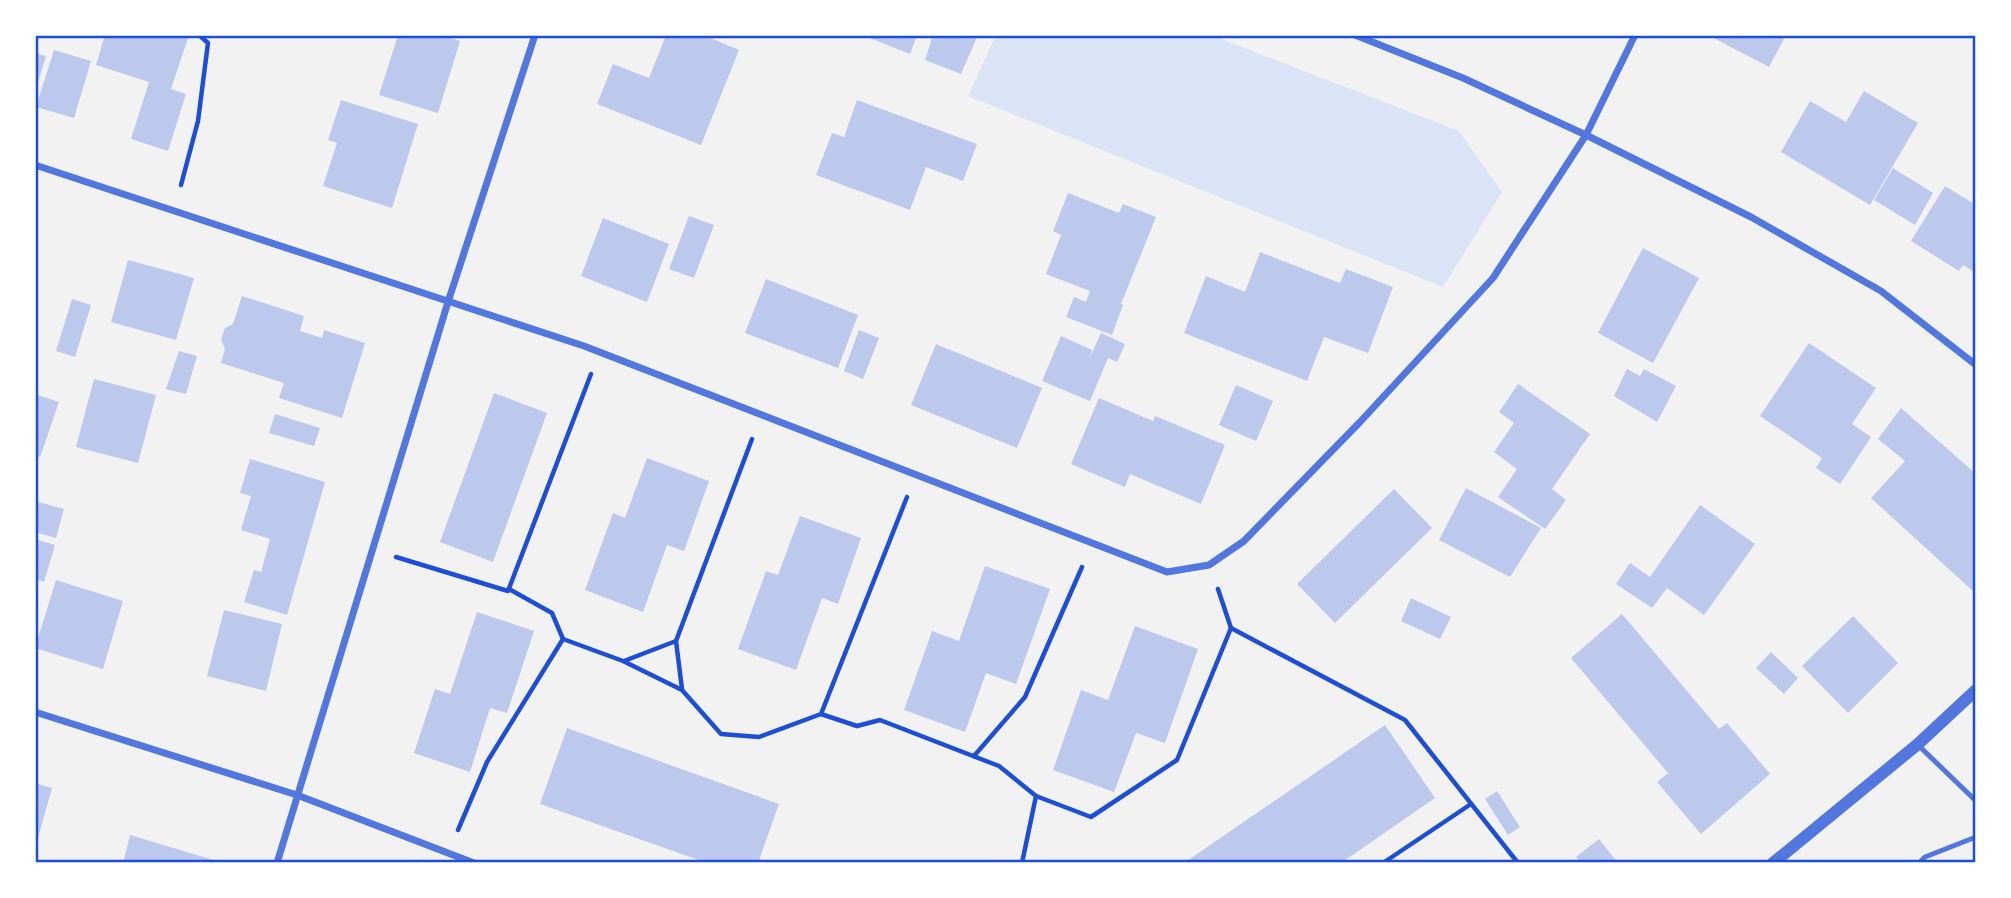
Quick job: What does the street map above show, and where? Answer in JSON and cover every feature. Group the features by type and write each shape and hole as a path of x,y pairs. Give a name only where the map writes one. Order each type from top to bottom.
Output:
{"street":[{"path":"276,863 448,302 535,35"},
{"path":"1355,35 1463,78 1586,135 1751,217 1881,291 1976,365"},
{"path":"35,165 599,352 1167,572 1209,565 1244,541 1360,422 1493,278 1586,135 1635,35"},
{"path":"1773,863 1918,744 1976,690"},
{"path":"35,712 297,794 474,863"}],"lane":[{"path":"1918,744 1976,802"},
{"path":"1919,863 1925,857 1976,837"}],"path":[{"path":"172,211 198,121 208,43 199,35"},
{"path":"509,589 599,352"},
{"path":"682,690 676,641 761,414"},
{"path":"821,714 916,474"},
{"path":"974,757 1025,697 1092,544"},
{"path":"372,550 508,591 509,589 552,613 563,639 623,662 682,690 721,734 759,737 821,714 857,726 880,720 999,766 1035,796 1091,817 1177,760 1231,628 1209,565"},
{"path":"1231,628 1405,720 1518,863"},
{"path":"448,853 487,762 563,639"},
{"path":"623,662 676,641"},
{"path":"1022,863 1035,796"},
{"path":"1383,863 1471,804"}],"shaded area":[{"path":"996,35 1211,35 1459,131 1502,192 1443,287 968,96"}],"building":[{"path":"105,35 189,35 171,89 186,94 168,151 131,139 149,82 96,65"},
{"path":"398,35 442,35 460,41 438,113 379,95"},
{"path":"666,35 703,35 739,50 701,145 597,104 613,64 649,78"},
{"path":"862,35 917,35 910,54"},
{"path":"933,35 978,35 961,74 925,60"},
{"path":"1708,35 1786,35 1769,67"},
{"path":"54,50 91,61 74,118 36,107"},
{"path":"35,53 46,56 36,89 35,89"},
{"path":"1864,91 1918,123 1870,205 1781,152 1810,101 1846,122"},
{"path":"341,100 418,124 392,208 323,186 337,143 328,140"},
{"path":"857,100 977,144 963,181 926,167 910,210 816,175 832,133 844,137"},
{"path":"1893,168 1933,193 1915,225 1874,200"},
{"path":"1945,186 1976,205 1976,273 1963,265 1959,271 1911,241"},
{"path":"1068,193 1119,213 1123,204 1156,217 1121,304 1123,305 1112,335 1066,317 1074,297 1086,302 1090,291 1046,274 1061,235 1053,231"},
{"path":"689,216 714,225 694,278 669,269"},
{"path":"603,218 669,244 647,302 581,276"},
{"path":"1643,248 1699,278 1653,363 1598,333"},
{"path":"1260,252 1340,283 1346,269 1393,287 1368,353 1324,337 1307,381 1184,333 1206,276 1245,292"},
{"path":"128,260 194,278 176,340 111,322"},
{"path":"766,279 858,315 838,368 745,333"},
{"path":"242,296 304,316 300,331 322,338 324,330 365,343 342,418 279,398 284,383 221,363 225,349 221,339 225,328 233,324"},
{"path":"72,299 91,305 75,357 56,351"},
{"path":"859,330 879,338 863,379 844,371"},
{"path":"1101,333 1125,344 1117,362 1108,358 1090,401 1042,381 1061,336 1092,350 1089,359"},
{"path":"1809,343 1876,388 1852,424 1871,437 1840,484 1816,468 1822,458 1760,416"},
{"path":"936,344 1042,388 1017,448 911,405"},
{"path":"179,351 197,356 186,394 166,389"},
{"path":"1627,369 1640,376 1644,369 1676,386 1657,422 1614,396"},
{"path":"94,379 156,395 138,463 76,447"},
{"path":"1518,384 1590,434 1552,489 1566,500 1545,529 1498,497 1517,469 1494,452 1514,423 1499,412"},
{"path":"1236,385 1273,401 1256,441 1219,425"},
{"path":"494,393 547,413 493,562 440,542"},
{"path":"35,394 59,402 40,457 35,455"},
{"path":"1099,398 1153,421 1155,416 1225,445 1201,504 1130,474 1125,487 1071,464"},
{"path":"1901,408 1976,474 1974,592 1871,498 1905,461 1878,439"},
{"path":"275,414 320,428 314,446 269,433"},
{"path":"647,458 709,481 684,551 667,545 643,612 585,590 613,513 625,518"},
{"path":"250,459 325,482 287,615 244,602 254,570 261,572 270,539 241,530 251,496 240,493"},
{"path":"1466,488 1541,528 1510,577 1439,540"},
{"path":"1394,489 1432,528 1335,623 1297,584"},
{"path":"35,501 64,509 56,538 35,532"},
{"path":"1700,505 1755,544 1704,615 1667,588 1652,608 1616,584 1630,563 1650,577"},
{"path":"800,516 861,538 838,604 822,598 796,670 738,649 766,571 778,575"},
{"path":"35,539 55,545 44,582 35,579"},
{"path":"985,566 1050,589 1016,684 986,673 965,732 904,710 932,631 959,641"},
{"path":"56,580 123,601 103,669 35,648"},
{"path":"1411,598 1451,617 1440,639 1401,621"},
{"path":"224,610 282,624 266,691 207,676"},
{"path":"477,612 534,631 507,713 490,708 470,772 414,753 435,689 450,694"},
{"path":"1622,614 1719,729 1727,723 1770,774 1701,834 1657,782 1668,773 1571,658"},
{"path":"1853,616 1898,663 1848,713 1802,666"},
{"path":"1135,626 1198,649 1165,743 1136,733 1114,792 1053,770 1081,690 1108,700"},
{"path":"1771,652 1798,678 1784,694 1756,668"},
{"path":"1385,725 1435,798 1341,863 1184,863"},
{"path":"567,728 779,804 758,863 707,863 540,804"},
{"path":"35,783 52,788 36,845 35,845"},
{"path":"1497,791 1520,827 1508,835 1485,799"},
{"path":"130,835 217,861 217,863 123,863"},
{"path":"1599,839 1618,863 1581,863 1576,857"}]}
